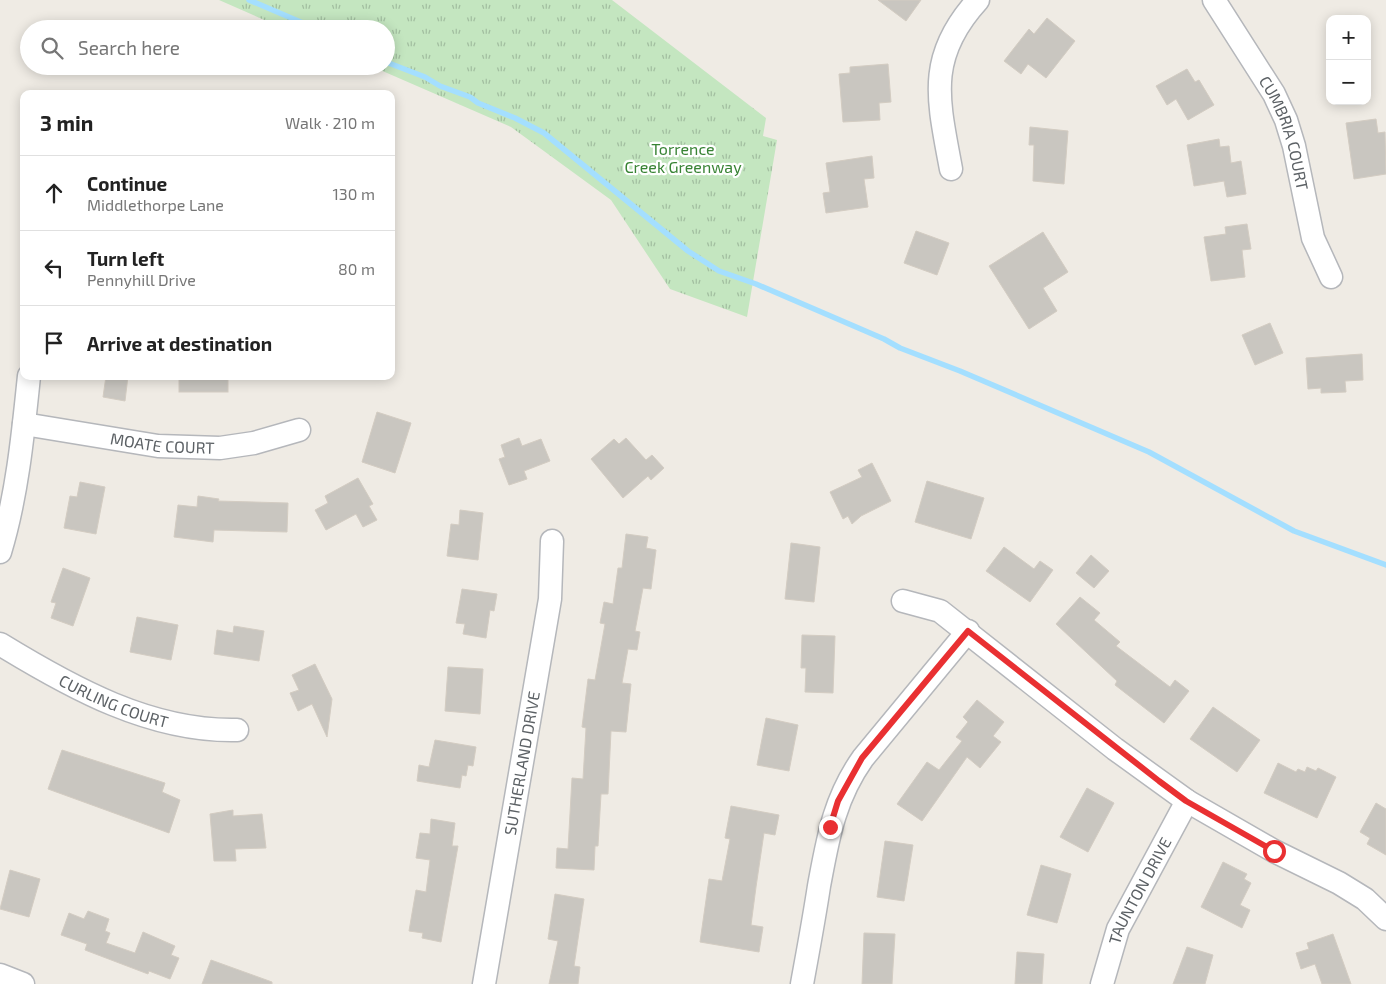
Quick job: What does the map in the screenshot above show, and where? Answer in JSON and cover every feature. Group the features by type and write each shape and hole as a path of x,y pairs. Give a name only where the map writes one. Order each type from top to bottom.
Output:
{"street":[{"path":"951,169 941,114 940,70 945,50 955,29 978,0"},
{"name":"CUMBRIA COURT","path":"1214,0 1274,94 1286,120 1294,146 1313,238 1331,277"},
{"path":"0,552 8,524 24,424 29,380"},
{"name":"MOATE COURT","path":"24,424 158,446 220,448 254,442 299,430"},
{"name":"SUTHERLAND DRIVE","path":"484,984 550,599 552,541"},
{"path":"903,601 940,611 968,631 1115,749 1186,801 1274,851 1339,883 1365,899 1386,919"},
{"path":"802,984 830,827 838,801 862,758 968,631"},
{"name":"CURLING COURT","path":"0,644 82,690 137,714 189,727 212,730 237,730"},
{"name":"TAUNTON DRIVE","path":"1102,984 1118,929 1186,801"},
{"path":"0,975 23,984"}],"green space":[{"name":"Torrence Creek Greenway","path":"219,0 612,0 766,118 763,136 777,140 747,317 670,289 611,200 511,127 392,75 395,75 395,20 265,20"}],"building":[{"path":"878,0 921,0 906,21"},
{"path":"1047,18 1075,41 1046,78 1028,64 1021,74 1004,61 1029,29 1034,34"},
{"path":"888,64 891,102 879,103 880,120 843,122 839,74 850,73 850,67"},
{"path":"1187,69 1195,82 1199,80 1214,105 1188,120 1176,99 1167,105 1156,86"},
{"path":"1376,119 1378,133 1385,132 1386,174 1354,179 1346,123"},
{"path":"1030,127 1068,131 1064,184 1033,181 1034,145 1029,145"},
{"path":"1219,139 1220,147 1229,146 1231,163 1241,161 1246,194 1227,197 1224,181 1194,186 1187,145"},
{"path":"872,156 874,178 864,179 868,207 826,213 823,193 830,192 826,163"},
{"path":"1247,224 1251,249 1242,250 1245,277 1211,281 1204,237 1226,234 1225,227"},
{"path":"916,231 949,243 937,275 904,263"},
{"path":"1043,232 1068,272 1043,288 1057,311 1029,329 989,266"},
{"path":"1270,323 1283,353 1255,365 1242,335"},
{"path":"1362,354 1363,380 1345,381 1346,392 1321,393 1321,388 1308,389 1306,358"},
{"path":"105,380 128,380 125,401 103,397"},
{"path":"179,380 228,380 228,392 179,392"},
{"path":"377,412 411,423 395,473 362,462"},
{"path":"519,438 522,446 541,439 550,461 524,471 527,479 509,485 499,459 505,457 501,445"},
{"path":"626,438 646,460 652,455 664,468 651,480 648,476 623,498 591,459 614,439 619,444"},
{"path":"872,463 891,501 861,516 852,524 848,516 843,519 830,492 862,477 858,470"},
{"path":"358,478 373,504 369,506 377,520 363,527 356,514 326,530 315,510 328,503 325,496"},
{"path":"927,481 984,498 971,539 915,522"},
{"path":"80,482 105,487 96,534 64,528 70,496 77,497"},
{"path":"198,496 219,499 218,501 288,503 287,532 214,530 213,542 174,537 178,505 197,507"},
{"path":"460,510 483,513 478,560 447,556 451,524 459,525"},
{"path":"626,534 648,537 646,548 656,550 651,589 643,588 635,631 640,632 637,650 628,649 622,683 631,684 626,732 611,731 608,794 601,794 598,846 595,846 594,870 556,868 557,848 568,849 572,778 583,779 586,728 582,727 588,679 595,680 605,624 600,623 604,602 613,604 618,568 622,568"},
{"path":"791,543 820,547 814,602 785,599"},
{"path":"1004,547 1034,569 1040,561 1053,570 1030,602 986,571"},
{"path":"1091,555 1109,571 1094,588 1076,573"},
{"path":"63,568 90,578 73,626 51,618 56,603 51,602"},
{"path":"462,589 497,594 494,611 490,610 486,638 463,634 465,624 456,623"},
{"path":"1080,597 1100,613 1094,620 1120,642 1116,646 1170,687 1175,680 1189,691 1164,723 1115,685 1117,681 1056,624"},
{"path":"137,617 178,625 171,660 130,652"},
{"path":"234,626 264,631 259,661 214,654 217,630 233,633"},
{"path":"802,635 835,636 833,693 805,692 806,668 801,668"},
{"path":"315,664 332,699 327,737 312,704 298,711 290,693 299,690 292,675"},
{"path":"448,667 483,669 480,714 445,711"},
{"path":"977,700 1004,722 993,736 1001,742 980,768 967,757 922,821 897,804 927,762 939,770 962,741 956,737 968,722 963,717"},
{"path":"1213,707 1260,740 1237,772 1190,739"},
{"path":"766,718 798,725 789,771 757,765"},
{"path":"435,740 476,747 473,766 468,765 466,776 462,775 460,788 417,781 419,765 429,767"},
{"path":"62,750 165,783 162,792 180,800 169,833 48,789"},
{"path":"1278,763 1296,772 1298,769 1305,772 1307,767 1316,771 1318,768 1336,777 1317,818 1264,793"},
{"path":"1087,788 1114,803 1088,852 1060,837"},
{"path":"1376,803 1386,809 1386,855 1367,844 1370,838 1360,832"},
{"path":"731,806 779,815 775,835 764,833 756,887 751,925 763,927 759,952 700,942 709,879 722,881 730,839 725,838"},
{"path":"233,810 233,816 262,814 266,848 235,849 236,861 214,861 210,814"},
{"path":"431,819 455,823 452,846 458,846 441,942 422,938 423,933 409,931 416,890 426,892 430,860 416,858 420,833 430,834"},
{"path":"885,841 913,845 904,901 877,897"},
{"path":"1223,862 1247,874 1244,879 1251,883 1240,905 1250,910 1242,928 1201,907"},
{"path":"1041,865 1071,874 1057,923 1027,915"},
{"path":"10,870 40,879 29,917 0,909"},
{"path":"555,894 584,899 574,966 580,967 578,984 549,984 558,941 548,939"},
{"path":"88,911 109,919 105,931 110,933 106,943 135,953 143,932 175,946 171,955 179,958 170,979 149,971 148,974 85,950 87,944 61,935 69,913 84,919"},
{"path":"864,933 895,934 892,984 862,984"},
{"path":"1333,934 1351,984 1322,984 1315,964 1301,969 1296,953 1309,949 1307,943"},
{"path":"1187,947 1213,955 1205,984 1173,984"},
{"path":"1017,952 1044,954 1042,984 1015,984"},
{"path":"211,960 272,982 272,984 202,984"}],"waterway":[{"path":"249,0 296,20"},
{"path":"395,65 470,97 478,103 515,118 544,133 688,251 719,271 756,284 884,339 900,348 960,371 1149,452 1294,531 1386,565"}],"route":[{"path":"830,827 838,801 851,774 862,758 968,631 1115,749 1186,801 1274,851"}]}
